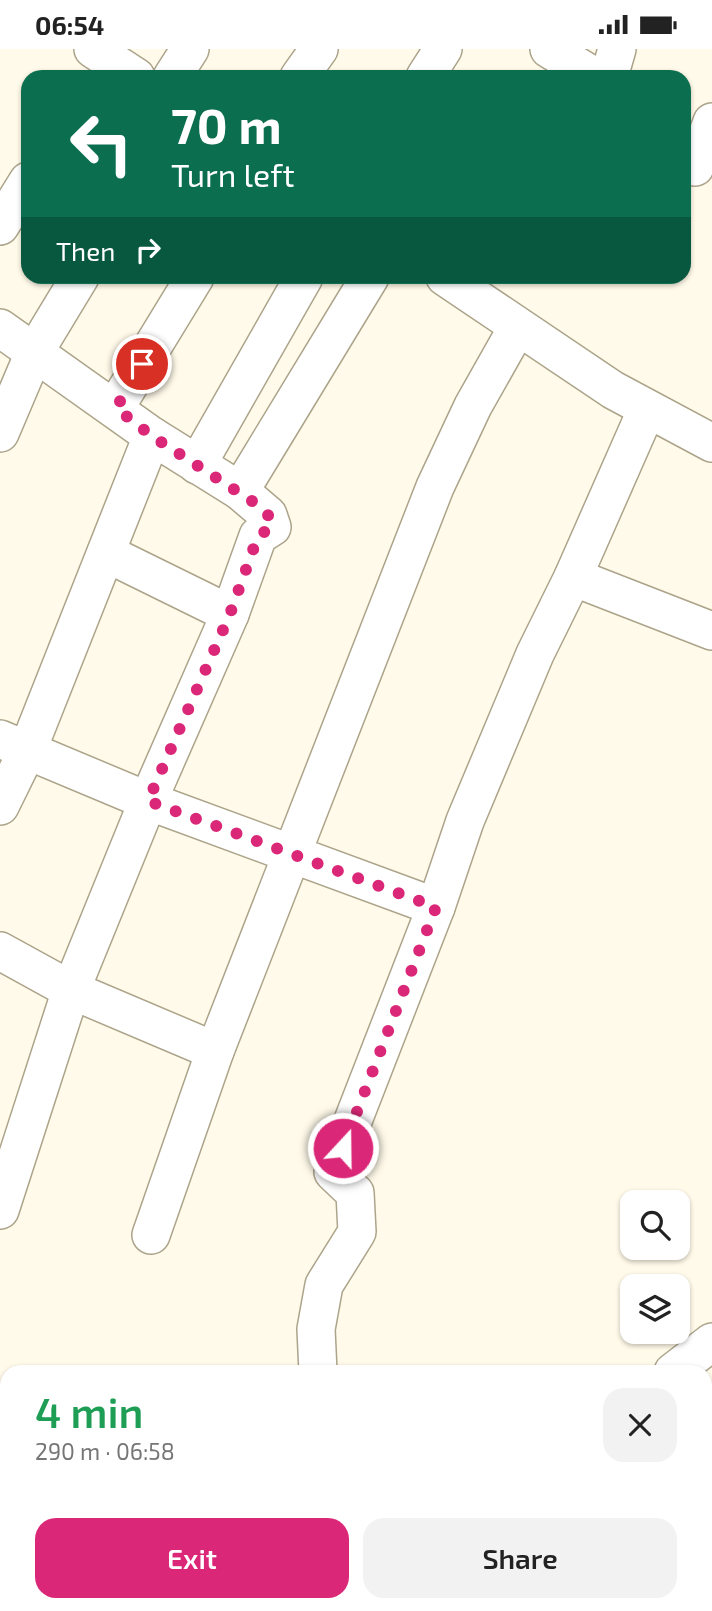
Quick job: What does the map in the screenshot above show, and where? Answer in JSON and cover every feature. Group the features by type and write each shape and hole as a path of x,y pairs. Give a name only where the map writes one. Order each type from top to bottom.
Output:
{"street":[{"path":"176,70 190,49"},
{"path":"304,70 319,49"},
{"path":"430,70 443,49"},
{"path":"549,49 584,70"},
{"path":"611,70 617,49"},
{"path":"98,61 119,70"},
{"path":"697,166 712,122"},
{"path":"0,226 21,192"},
{"path":"0,433 34,353 76,284"},
{"path":"116,408 191,284"},
{"path":"197,465 299,284"},
{"path":"240,491 366,284"},
{"path":"455,284 613,390 712,443"},
{"path":"0,328 152,436 240,491 268,515 272,527 258,536 230,614 148,801 71,990 0,1210"},
{"path":"151,1235 215,1051 290,852 370,657 435,487 473,406 517,328"},
{"path":"318,1365 316,1329 324,1285 342,1261 357,1232 355,1193 334,1172 436,907 465,821 535,654 573,577 647,409"},
{"path":"0,806 14,744 106,553 152,436"},
{"path":"106,553 230,614"},
{"path":"573,577 712,631"},
{"path":"14,744 148,801 436,907"},
{"path":"0,951 71,990 215,1051"},
{"path":"682,1365 712,1342"}],"route":[{"path":"142,364 116,408 152,436 240,491 268,515 272,527 258,536 230,614 148,801 436,907 343,1148"}]}
